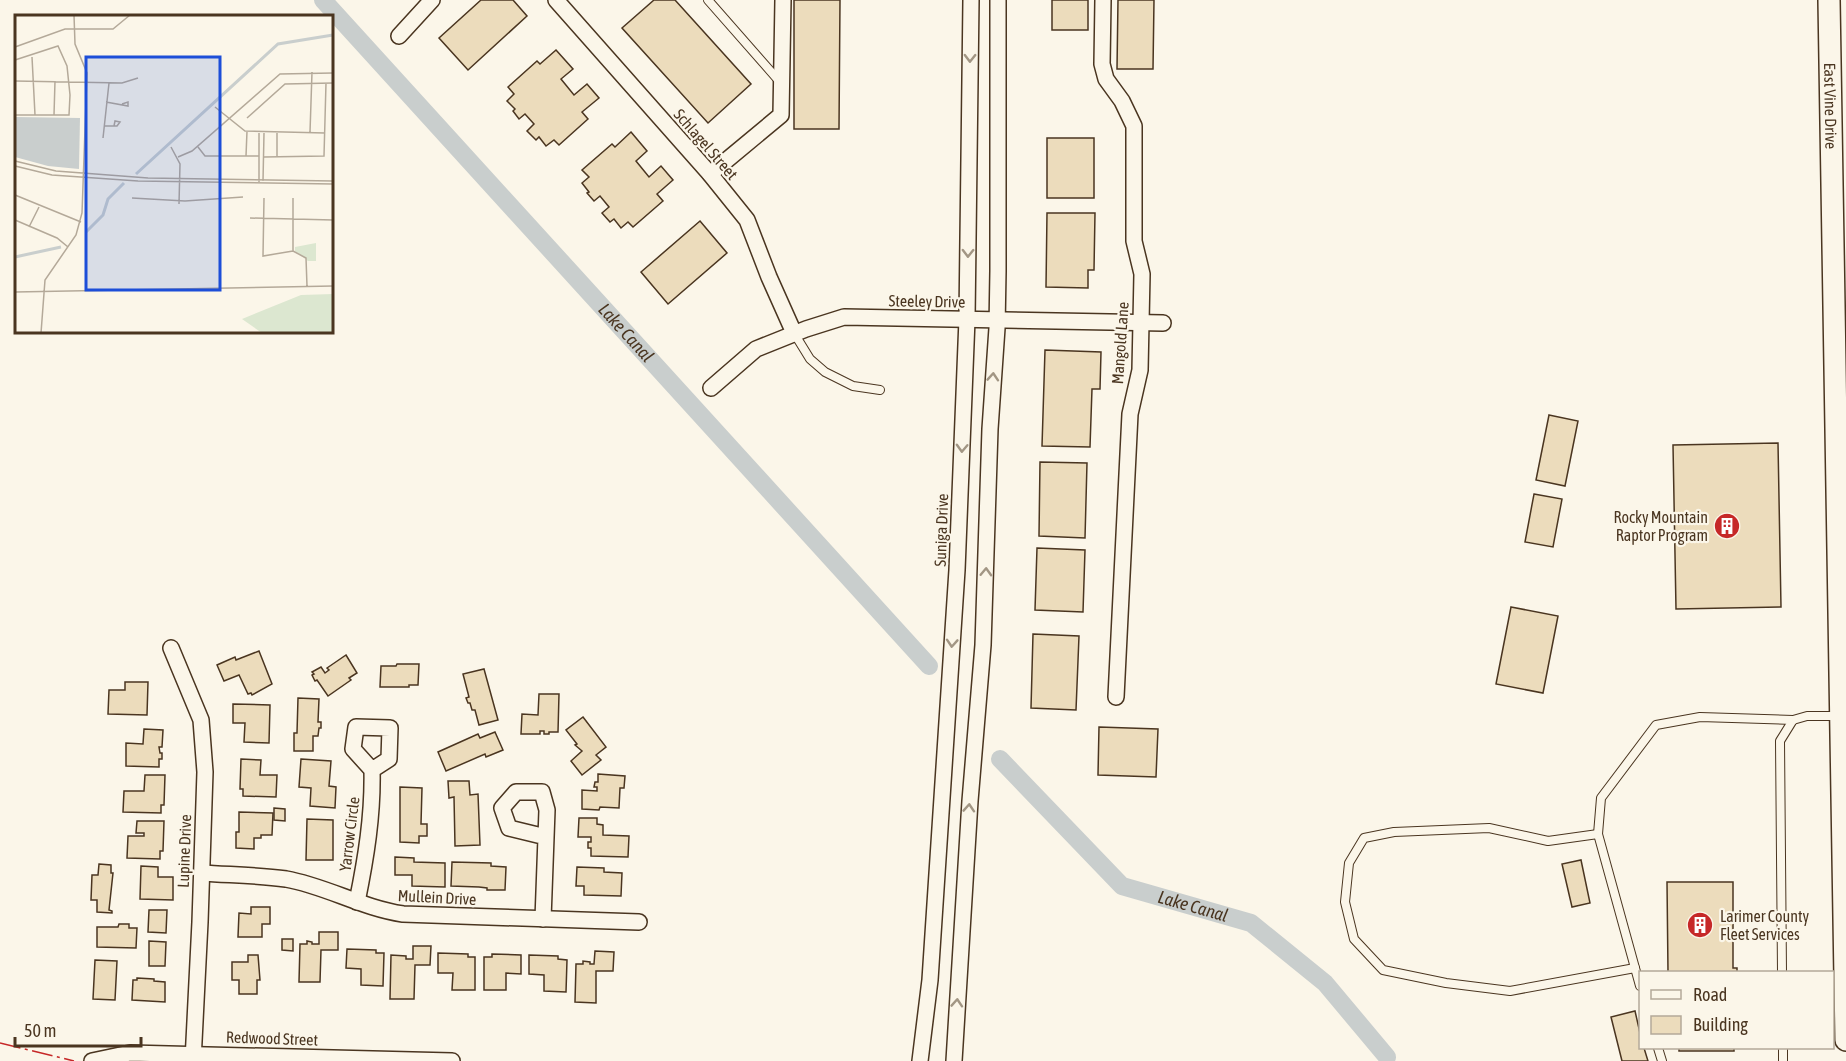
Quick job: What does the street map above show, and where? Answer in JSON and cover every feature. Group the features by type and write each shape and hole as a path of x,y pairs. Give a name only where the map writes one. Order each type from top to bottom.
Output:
{"main road":[{"name":"East Vine Drive","path":"1829,0 1846,1040"}],"street":[{"path":"399,36 432,0"},
{"name":"Schlagel Street","path":"556,0 710,174 747,220 794,333"},
{"path":"710,174 781,115 783,0"},
{"name":"Suniga Drive","path":"920,1061 930,980 957,570 967,319 971,0"},
{"path":"954,1061 970,801 983,645 990,429 997,320 998,0"},
{"name":"Mangold Lane","path":"1103,0 1102,64 1106,79 1122,101 1134,126 1134,241 1142,274 1140,370 1131,414 1116,697"},
{"name":"Steeley Drive","path":"711,388 756,349 794,333 844,317 1163,323"},
{"name":"Lupine Drive","path":"171,648 201,720 205,772 193,1057"},
{"name":"Yarrow Circle","path":"357,902 369,842 373,796 372,770"},
{"path":"543,919 546,837"},
{"name":"Mullein Drive","path":"202,873 287,879 383,911 403,914 639,922"},
{"name":"Redwood Street","path":"92,1061 130,1053 193,1057 452,1061"}],"lane":[{"path":"708,0 782,85"},
{"path":"794,333 810,359 825,372 853,386 880,390"},
{"path":"1639,980 1598,834 1601,798 1656,724 1700,717 1792,720 1807,716 1841,716"},
{"path":"1782,971 1780,741 1792,720"},
{"path":"1598,834 1548,841 1490,828 1394,832 1364,838 1349,863 1345,902 1354,939 1383,970 1446,983 1510,991 1635,968"}],"building":[{"path":"481,0 513,0 527,16 468,70 439,38"},
{"path":"654,0 675,0 751,84 708,123 622,28"},
{"path":"794,0 840,0 839,129 794,129"},
{"path":"1052,0 1088,0 1088,30 1052,30"},
{"path":"1118,0 1154,0 1153,69 1117,69"},
{"path":"556,50 573,69 561,79 574,95 587,84 599,98 582,112 588,119 559,145 554,140 546,146 539,137 536,140 527,131 534,124 525,114 519,119 513,111 515,109 507,101 514,94 508,87 537,61 540,64"},
{"path":"631,132 647,151 636,161 649,177 661,166 673,180 657,194 663,201 633,227 628,222 621,228 614,219 610,222 602,213 609,207 600,196 594,201 587,193 589,192 582,183 589,177 582,170 612,144 615,147"},
{"path":"1047,138 1094,138 1094,198 1047,198"},
{"path":"1047,213 1095,213 1094,270 1088,270 1088,288 1046,287"},
{"path":"700,221 727,253 668,304 641,272"},
{"path":"1045,350 1101,352 1100,389 1092,389 1090,447 1042,446"},
{"path":"1549,415 1578,421 1565,486 1536,480"},
{"name":"Rocky Mountain Raptor Program","path":"1778,443 1781,607 1676,609 1673,445"},
{"path":"1040,462 1087,463 1085,538 1039,536"},
{"path":"1534,494 1562,499 1553,547 1525,542"},
{"path":"1037,548 1085,550 1083,612 1035,610"},
{"path":"1511,607 1558,616 1543,693 1496,684"},
{"path":"1033,634 1079,636 1076,710 1031,708"},
{"path":"259,651 272,684 252,695 248,694 239,675 224,681 217,665 235,657 236,660"},
{"path":"346,655 357,673 328,696 317,680 315,681 312,672 321,667 325,673 329,670 327,668"},
{"path":"397,664 419,664 418,685 380,687 381,666 396,666"},
{"path":"484,669 498,720 479,725 475,710 472,710 466,698 469,697 463,674"},
{"path":"125,682 148,682 147,715 108,714 109,690 125,690"},
{"path":"539,694 559,694 558,732 544,734 544,731 540,731 540,734 521,734 522,714 538,715"},
{"path":"298,698 319,699 318,722 321,722 321,728 319,728 318,736 313,736 313,751 294,751"},
{"path":"233,704 270,705 269,743 244,742 245,723 233,723"},
{"path":"583,717 606,747 596,755 601,760 582,775 571,761 582,751 575,745 577,744 566,730"},
{"path":"1099,727 1158,729 1156,777 1098,775"},
{"path":"144,729 163,730 162,747 159,747 162,759 159,759 159,767 126,766 126,743 143,744"},
{"path":"495,732 503,750 486,757 485,754 446,771 438,752 478,734 480,738"},
{"path":"241,759 261,760 260,775 277,775 276,797 243,796 243,789 240,789"},
{"path":"301,759 331,761 329,786 336,787 335,808 310,806 311,788 299,787"},
{"path":"598,774 625,776 624,788 620,788 619,808 582,809 582,790 597,791 597,787 594,787 595,782 598,782"},
{"path":"145,775 165,775 164,805 161,805 161,813 123,812 124,791 144,791"},
{"path":"448,781 469,781 470,795 478,794 480,845 455,846 454,797 449,798"},
{"path":"400,787 422,788 421,824 427,824 427,836 419,836 419,843 400,842"},
{"path":"274,808 285,809 285,821 274,820"},
{"path":"239,812 273,813 272,835 261,835 261,838 254,838 254,849 236,848"},
{"path":"579,818 597,818 597,824 603,825 603,835 629,836 628,857 591,856 588,842 591,842 591,837 578,837"},
{"path":"307,819 333,820 333,860 306,860"},
{"path":"137,821 164,821 163,851 160,851 160,859 127,858 128,836 144,836 144,833 136,833"},
{"path":"395,857 414,858 414,862 445,863 445,887 412,886 412,875 395,875"},
{"path":"1581,860 1590,903 1572,907 1562,864"},
{"path":"452,862 491,863 491,866 506,867 505,890 451,886"},
{"path":"99,864 111,865 111,873 113,873 109,910 112,913 97,912 97,900 91,900 92,875 98,875"},
{"path":"141,866 158,867 158,877 173,877 173,900 140,899"},
{"path":"577,867 604,868 604,872 622,873 621,896 584,895 584,886 576,886"},
{"name":"Larimer County Fleet Services","path":"1667,882 1733,882 1733,968 1737,968 1737,971 1668,971"},
{"path":"251,907 270,907 270,924 262,924 262,937 238,937 239,913 251,914"},
{"path":"149,910 167,910 166,933 148,932"},
{"path":"119,924 129,924 129,928 137,928 136,948 97,947 97,927 118,927"},
{"path":"319,932 338,932 338,950 321,950 320,982 299,982 300,944 307,944 307,941 319,944"},
{"path":"282,939 293,939 293,951 282,950"},
{"path":"149,941 166,942 165,966 149,966"},
{"path":"413,946 431,946 430,965 415,965 414,999 390,999 391,955 413,959"},
{"path":"347,949 376,950 376,953 384,953 383,986 361,985 361,969 346,968"},
{"path":"595,951 614,952 613,971 596,971 596,1003 575,1002 576,964 583,964 583,961 594,964"},
{"path":"438,953 468,954 468,957 475,957 475,990 452,990 453,973 438,973"},
{"path":"492,954 521,955 521,974 506,973 506,990 484,990 484,957 492,957"},
{"path":"248,955 258,955 260,980 257,980 257,994 239,994 239,980 232,980 232,962 248,962"},
{"path":"529,955 558,956 558,959 567,960 566,992 544,991 544,975 529,974"},
{"path":"95,960 117,961 115,1000 93,999"},
{"path":"137,978 165,982 165,1002 132,1000 133,980"},
{"path":"1635,1011 1639,1029 1639,1049 1644,1049 1648,1061 1622,1061 1611,1017"},
{"path":"1679,1049 1734,1049 1734,1051 1679,1051"}],"waterway":[{"name":"Lake Canal","path":"323,0 929,666"},
{"name":"Lake Canal","path":"1000,759 1122,886 1251,923 1325,983 1387,1057"}],"power":[{"path":"0,1043 74,1061"}],"place":[{"name":"Rocky Mountain Raptor Program","path":"1727,526"},
{"name":"Larimer County Fleet Services","path":"1700,925"}]}
